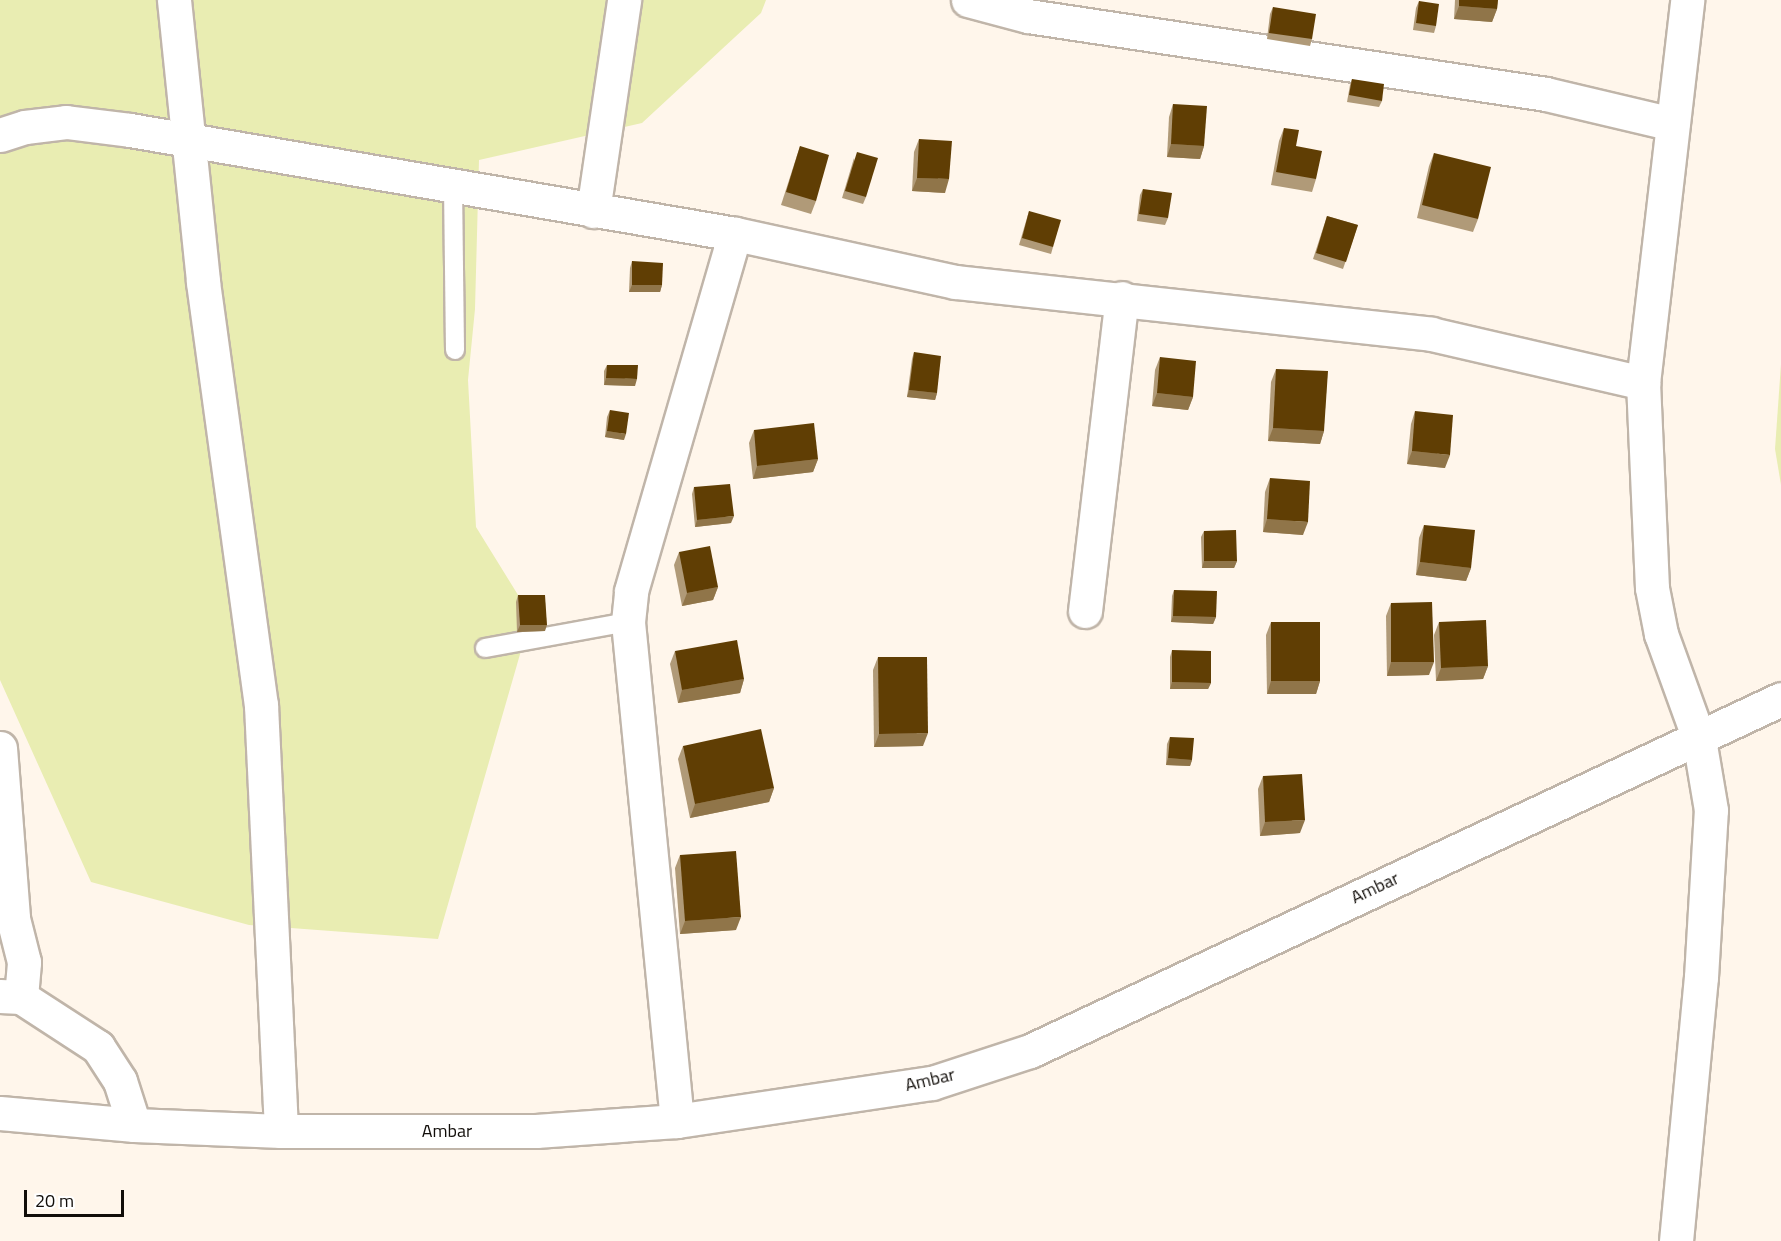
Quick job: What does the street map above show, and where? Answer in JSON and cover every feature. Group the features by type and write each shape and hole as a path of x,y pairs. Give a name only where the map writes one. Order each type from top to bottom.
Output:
{"street":[{"path":"174,0 192,143 203,282 261,705 281,1131"},
{"path":"593,211 624,0"},
{"path":"968,0 1028,16 1546,94 1673,124"},
{"path":"1676,1241 1701,977 1710,821 1699,739 1661,634 1652,588 1643,383 1687,0"},
{"path":"0,135 25,127 66,122 735,234 955,282 1122,298 1431,334 1643,383"},
{"path":"677,1121 628,622 631,591 735,234"},
{"path":"1085,611 1122,298"},
{"name":"Ambar","path":"0,1113 134,1125 281,1131 536,1131 677,1121 932,1083 1030,1051 1531,814 1699,739 1781,699"},
{"path":"0,748 13,917"},
{"path":"0,864 24,962 10,996 98,1047 120,1081 134,1125"}],"lane":[{"path":"453,186 455,350"},
{"path":"485,648 628,622"}],"green space":[{"path":"0,0 766,0 761,13 642,123 479,160 475,309 468,380 476,527 531,616 438,939 249,925 91,882 0,680"},
{"path":"1781,364 1781,485 1775,449"}],"building":[{"path":"1459,0 1498,0 1497,9 1459,6"},
{"path":"1419,1 1439,4 1436,26 1416,23"},
{"path":"1273,7 1316,14 1312,39 1269,33"},
{"path":"1352,79 1384,84 1382,101 1349,95"},
{"path":"1173,104 1207,106 1204,146 1171,144"},
{"path":"1284,128 1299,130 1296,146 1322,151 1316,179 1276,172"},
{"path":"919,139 952,141 949,179 917,178"},
{"path":"800,146 829,155 816,201 786,192"},
{"path":"857,152 878,158 866,197 845,191"},
{"path":"1434,153 1491,167 1478,219 1422,205"},
{"path":"1143,189 1172,193 1168,218 1139,214"},
{"path":"1029,211 1061,220 1053,247 1022,238"},
{"path":"1327,216 1358,225 1346,262 1316,253"},
{"path":"632,261 663,263 662,285 632,285"},
{"path":"914,352 941,356 937,393 909,390"},
{"path":"1160,357 1196,361 1193,397 1157,393"},
{"path":"607,365 638,365 637,379 606,378"},
{"path":"1276,369 1328,371 1324,431 1273,428"},
{"path":"610,410 629,413 626,434 607,431"},
{"path":"1415,411 1453,415 1450,455 1412,451"},
{"path":"814,423 818,459 757,466 754,430"},
{"path":"1270,478 1310,481 1308,522 1267,519"},
{"path":"730,484 734,516 697,520 694,487"},
{"path":"1424,525 1475,530 1471,568 1420,562"},
{"path":"1236,530 1237,561 1204,561 1204,531"},
{"path":"710,546 718,587 687,593 679,552"},
{"path":"1174,590 1217,591 1216,617 1173,616"},
{"path":"518,595 545,595 547,625 520,625"},
{"path":"1432,602 1434,662 1391,662 1391,603"},
{"path":"1486,620 1488,666 1441,668 1439,622"},
{"path":"1271,622 1320,622 1320,681 1271,681"},
{"path":"737,640 744,679 682,690 675,651"},
{"path":"1172,650 1211,651 1211,683 1172,682"},
{"path":"878,657 927,657 928,733 879,734"},
{"path":"761,729 774,788 695,804 683,746"},
{"path":"1170,737 1194,738 1192,760 1168,758"},
{"path":"1302,774 1305,820 1265,822 1263,776"},
{"path":"736,851 741,917 685,921 680,855"}]}
